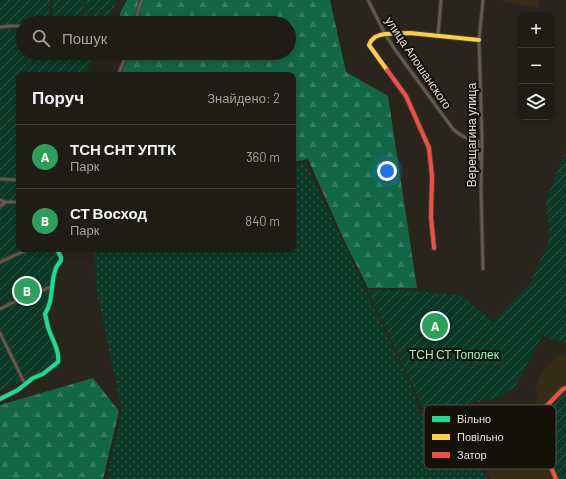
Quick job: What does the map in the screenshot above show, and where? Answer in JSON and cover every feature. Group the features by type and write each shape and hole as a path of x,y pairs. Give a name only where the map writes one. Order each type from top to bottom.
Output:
{"street":[{"path":"137,16 142,0"},
{"name":"улица Апошанского","path":"368,0 385,34 396,51 454,130 460,136 478,141 482,167"},
{"path":"438,36 441,0"},
{"name":"Верещагина улица","path":"482,0 479,40 481,78 481,196 483,269"},
{"path":"0,27 16,26"},
{"path":"434,248 431,216 432,176 430,148 406,96 369,46 373,38 382,34 410,33 479,40"},
{"path":"119,72 124,60"},
{"path":"0,178 16,180"},
{"path":"0,200 5,202 16,202"},
{"path":"0,206 5,202"},
{"path":"0,262 22,252"},
{"path":"0,399 18,390 33,378 42,374 58,362 59,357 54,340 48,328 45,314 49,308 56,267 61,261 61,256 58,252"},
{"path":"0,309 52,285"},
{"path":"0,333 25,384"},
{"path":"548,405 563,389 566,388"},
{"path":"552,469 556,479"}],"shaded area":[{"path":"496,0 539,0 539,8"},
{"path":"560,354 566,356 566,386 545,405 535,405 537,398 535,388 544,370"},
{"path":"485,469 552,469 556,479 490,479"}],"green space":[{"path":"0,0 50,0 49,16 16,16 16,28 0,28"},
{"path":"53,0 87,0 80,14 113,9 110,16 51,16"},
{"path":"88,0 117,0 114,8 83,13"},
{"path":"127,0 330,0 346,72 388,96 417,288 368,288 344,240 308,159 296,161 296,72 121,72 127,60 296,60 296,16 120,16 120,13"},
{"path":"0,29 16,30 16,60 27,60 25,72 16,72 16,107 10,121 14,114 16,108 16,205 0,200 0,123 9,123 0,122"},
{"path":"28,60 93,60 87,72 25,72"},
{"name":"ТСН СТ Тополек","path":"566,151 566,343 545,338 542,331 540,340 515,387 497,398 461,405 424,405 424,408 368,290 417,291 461,295 493,322 530,284 550,237 546,200"},
{"path":"305,162 415,394 419,413 424,415 424,469 481,469 486,479 106,479 122,411 97,292 94,252 296,252 296,164"},
{"path":"0,201 16,206 16,252 58,252 59,268 48,315 61,368 0,390"},
{"path":"93,378 119,411 103,479 0,479 0,405"},
{"path":"566,389 566,479 558,479 554,469 556,469 556,405 550,405"}],"traffic: fast":[{"path":"0,399 18,390 33,378 43,374 58,362 57,349 49,331 45,314 50,303 56,267 61,260 58,252"}],"traffic: slow":[{"path":"387,70 369,45 375,37 380,35 410,33 479,40"}],"traffic: jam":[{"path":"387,70 406,96 429,148 432,176 431,217 434,248"},
{"path":"548,405 563,389 566,388"},
{"path":"552,469 556,479"}],"place":[{"name":"СТ Восход","path":"27,291"},
{"name":"ТСН СНТ УПТК","path":"435,326"}]}
